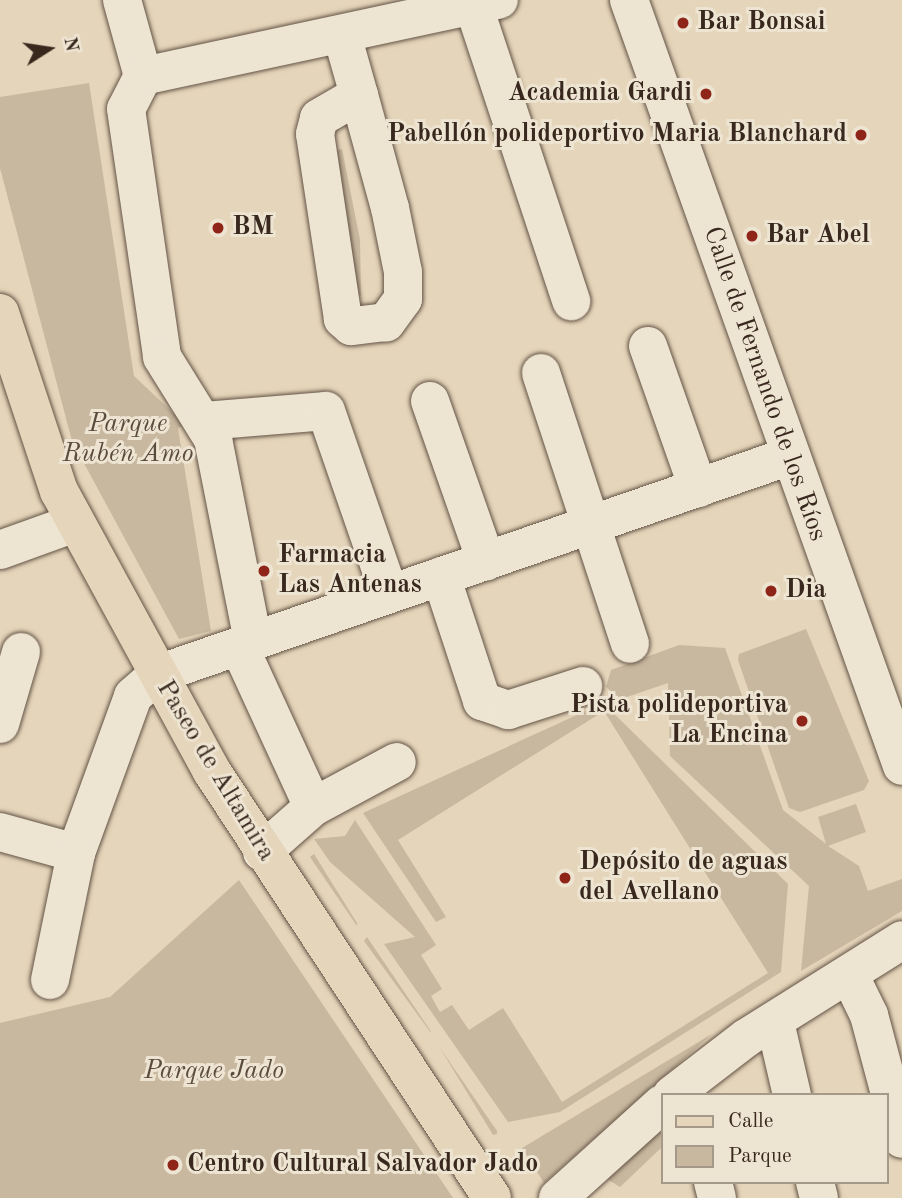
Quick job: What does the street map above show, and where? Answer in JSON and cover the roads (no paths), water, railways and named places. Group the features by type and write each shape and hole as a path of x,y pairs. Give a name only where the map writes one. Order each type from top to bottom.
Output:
{"main road":[{"name":"Paseo de Altamira","path":"0,313 37,435 75,523 158,674 262,852 492,1198"}],"street":[{"path":"122,0 143,76 126,108 162,357 205,421 246,644 313,807"},
{"name":"Calle de Fernando de los Ríos","path":"629,0 902,766"},
{"path":"143,76 487,3 571,302"},
{"path":"342,35 359,94 390,208 403,299 386,322 351,326 343,319 314,134 318,118 359,94"},
{"path":"648,346 698,488"},
{"path":"541,373 593,524 630,644"},
{"path":"430,401 486,561"},
{"path":"205,421 326,411 388,593"},
{"path":"50,979 76,853 134,696 158,674 790,456"},
{"path":"0,550 75,523"},
{"path":"442,576 482,701 508,710 583,686"},
{"path":"0,724 22,652"},
{"path":"262,852 313,807 397,762"},
{"path":"0,832 76,853"},
{"path":"678,1093 775,1022 902,940"},
{"path":"849,974 869,1015 902,1139"},
{"path":"775,1022 792,1093"},
{"path":"558,1198 660,1108"}],"place":[{"name":"Bar Bonsai","path":"683,23"},
{"name":"Academia Gardi","path":"706,94"},
{"name":"Pabellón polideportivo Maria Blanchard","path":"861,135"},
{"name":"BM","path":"218,228"},
{"name":"Bar Abel","path":"752,236"},
{"name":"Farmacia Las Antenas","path":"264,571"},
{"name":"Dia","path":"771,591"},
{"name":"Pista polideportiva La Encina","path":"802,721"},
{"name":"Depósito de aguas del Avellano","path":"565,878"},
{"name":"Centro Cultural Salvador Jado","path":"173,1165"}],"park label":[{"name":"Parque Rubén Amo","path":"128,440"},
{"name":"Parque Jado","path":"214,1072"}]}
